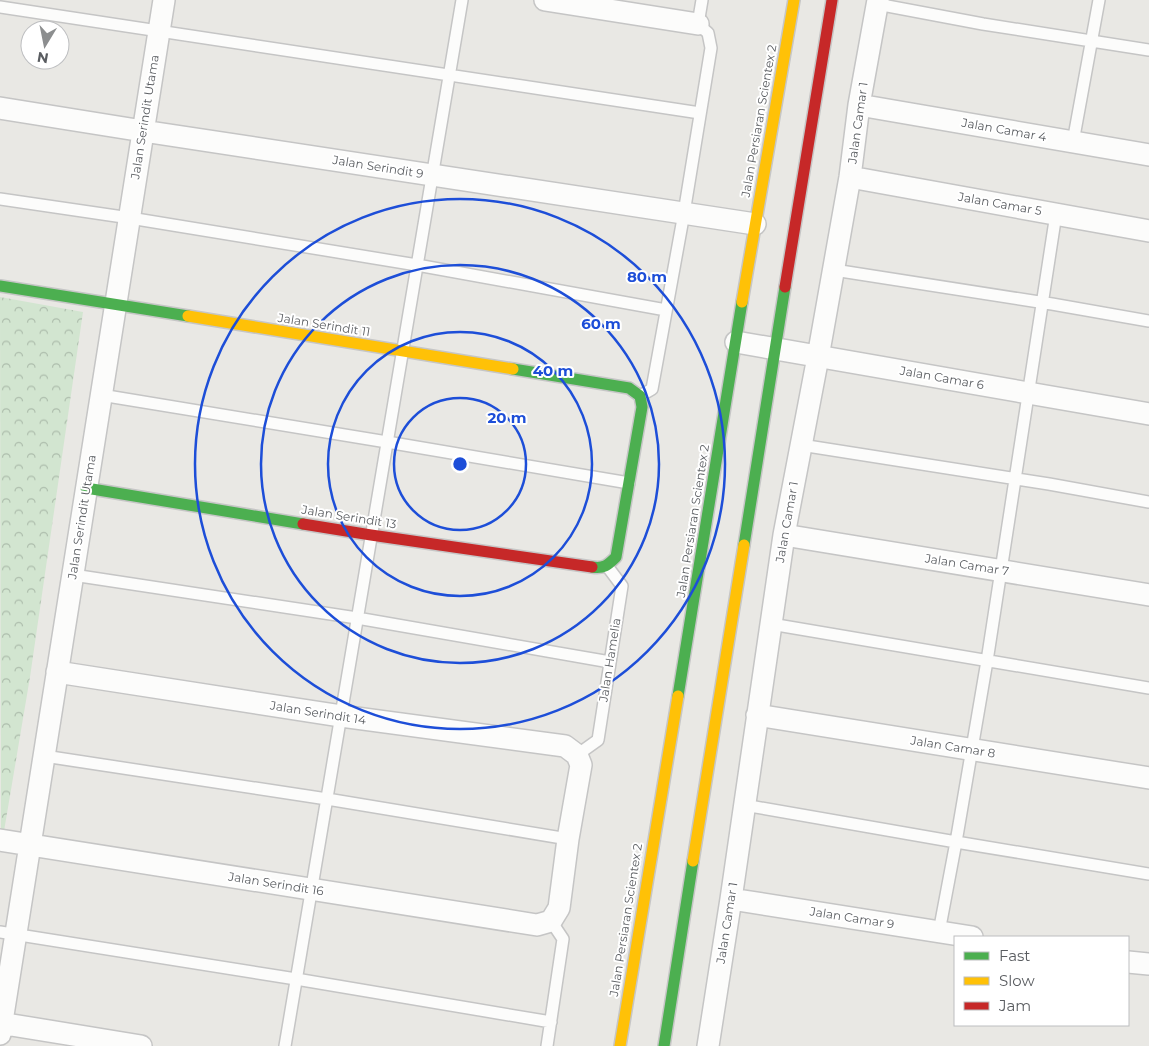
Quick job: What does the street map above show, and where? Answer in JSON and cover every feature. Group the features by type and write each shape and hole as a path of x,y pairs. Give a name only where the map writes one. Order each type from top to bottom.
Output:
{"street":[{"name":"Jalan Serindit Utama","path":"1,1027 8,933 30,844 164,0"},
{"path":"545,0 698,24"},
{"name":"Jalan Persiaran Scientex 2","path":"620,1046 755,224 794,0"},
{"path":"664,1046 832,0"},
{"name":"Jalan Camar 1","path":"708,1046 784,535 834,270 877,2"},
{"name":"Jalan Camar 4","path":"859,105 1149,155"},
{"name":"Jalan Serindit 9","path":"0,108 755,224"},
{"name":"Jalan Camar 5","path":"850,177 1149,231"},
{"name":"Jalan Serindit 11","path":"0,286 630,388 640,396"},
{"name":"Jalan Camar 6","path":"736,342 1149,414"},
{"path":"607,566 616,557 642,406 640,396"},
{"name":"Jalan Serindit 13","path":"86,488 372,536 596,568 607,566"},
{"name":"Jalan Camar 7","path":"784,535 1149,595"},
{"name":"Jalan Serindit 14","path":"57,672 341,716 565,746 578,755"},
{"name":"Jalan Camar 8","path":"757,715 1149,778"},
{"path":"551,921 559,908 580,765 578,755"},
{"name":"Jalan Serindit 16","path":"0,840 537,925 551,921"},
{"name":"Jalan Camar 9","path":"731,899 965,936"},
{"path":"1,1027 141,1046"}],"lane":[{"path":"285,1046 462,0"},
{"path":"640,396 652,389 684,213 711,48 708,33 698,24 702,0"},
{"path":"1073,142 1099,0"},
{"path":"877,2 983,24 1149,50"},
{"path":"0,7 700,113"},
{"path":"0,199 130,218 417,265 666,310"},
{"path":"939,932 987,661 1056,214"},
{"path":"834,270 1149,321"},
{"path":"101,394 629,483"},
{"path":"801,445 1149,502"},
{"name":"Jalan Hamelia","path":"578,755 598,740 622,586 607,566"},
{"path":"73,575 357,618 610,662"},
{"path":"771,624 1149,688"},
{"path":"44,756 327,799 568,839"},
{"path":"744,805 1149,874"},
{"path":"548,1046 563,939 551,921"},
{"path":"8,933 296,978 551,1022"}],"green space":[{"path":"0,297 83,312 30,677 1,849"}],"traffic: fast":[{"path":"0,286 188,316"},
{"path":"744,545 785,287"},
{"path":"678,696 742,302"},
{"path":"513,369 629,388 640,396 642,407 616,557 605,566 592,567"},
{"path":"86,488 303,524"},
{"path":"664,1046 693,861"}],"traffic: slow":[{"path":"742,302 794,0"},
{"path":"188,316 513,369"},
{"path":"693,861 744,545"},
{"path":"620,1046 678,696"}],"traffic: jam":[{"path":"785,287 832,0"},
{"path":"303,524 592,567"}]}
